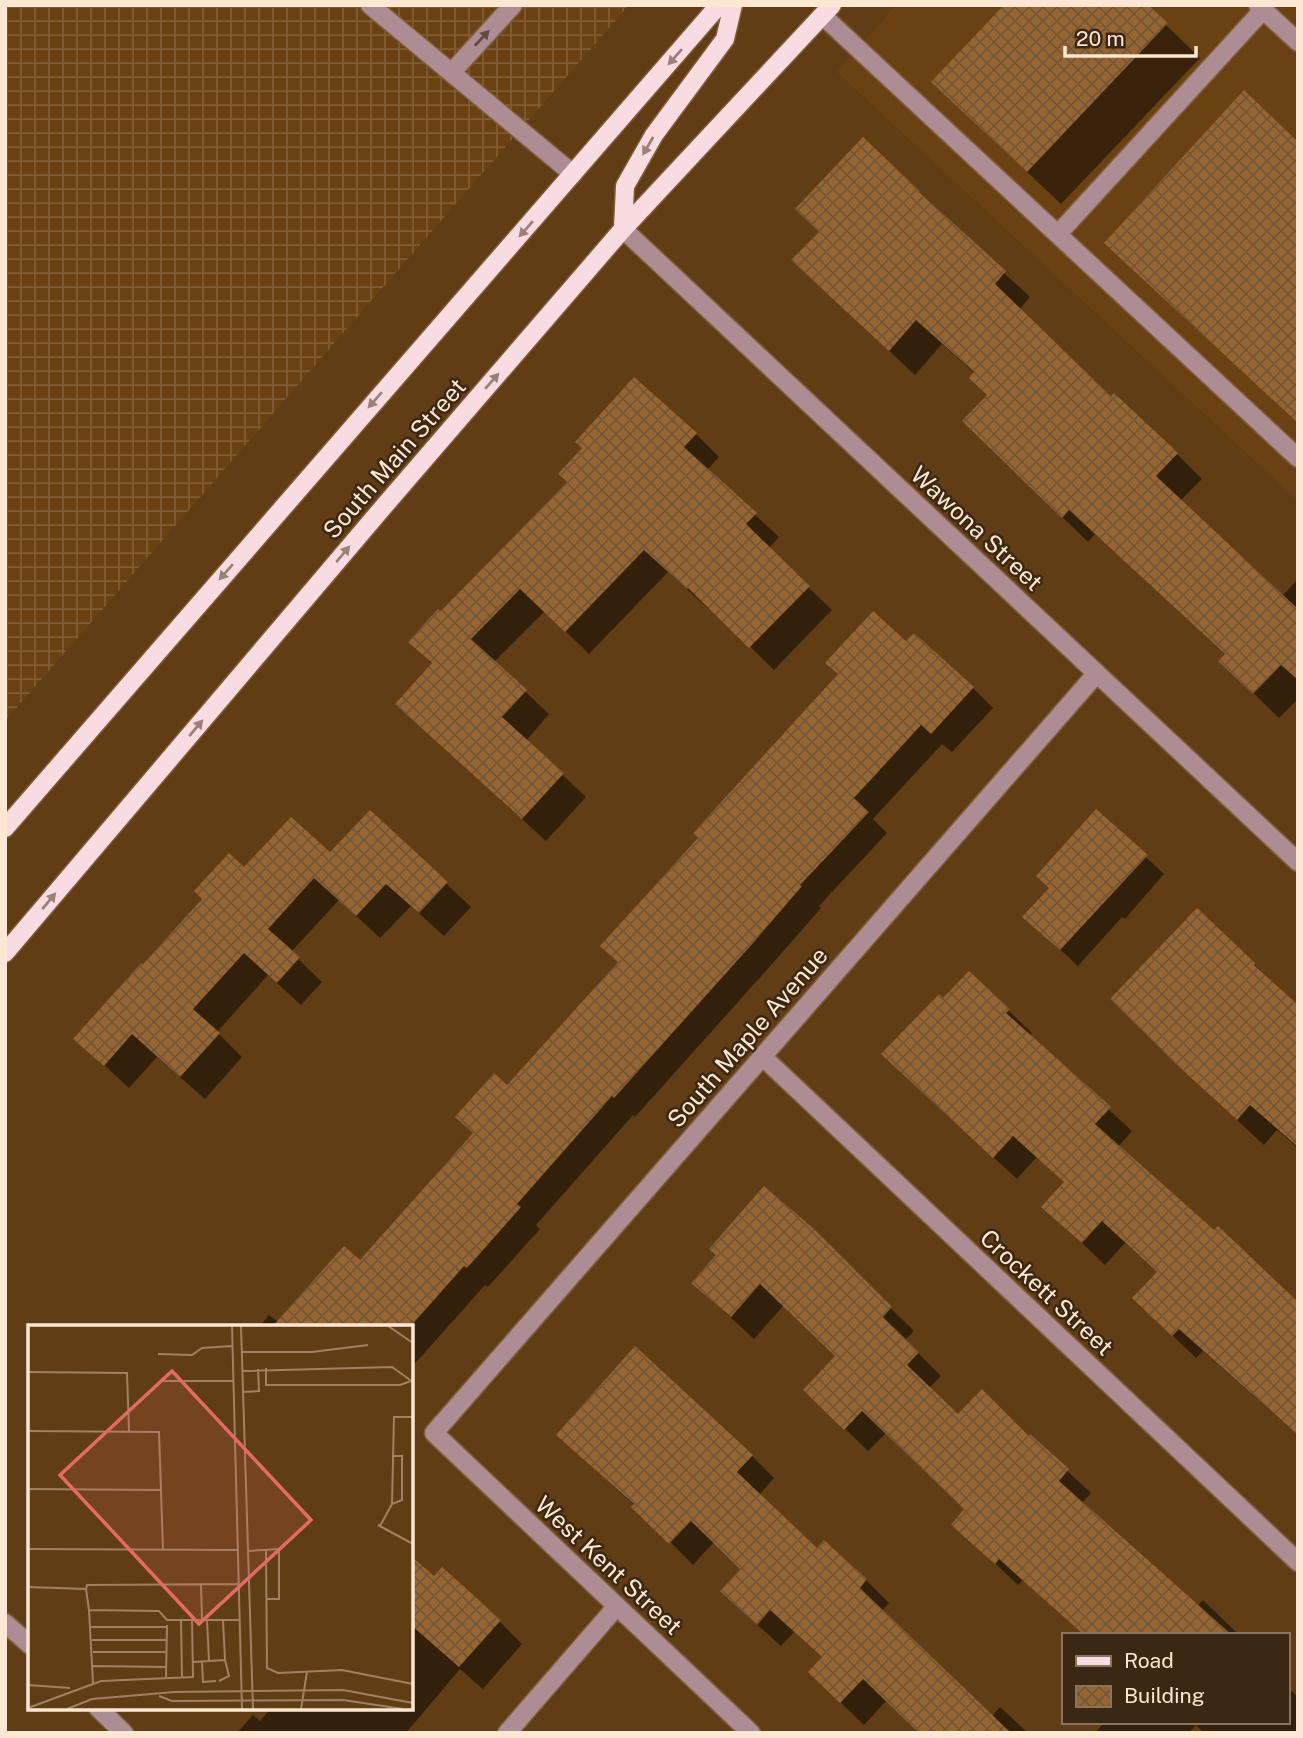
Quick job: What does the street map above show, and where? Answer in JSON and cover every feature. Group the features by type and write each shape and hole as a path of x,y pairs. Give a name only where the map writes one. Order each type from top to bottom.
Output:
{"main road":[{"path":"5,828 719,5"},
{"path":"623,229 625,186 654,135 724,39 733,5"},
{"name":"South Main Street","path":"5,953 623,229 828,10"}],"street":[{"path":"370,5 573,174"},
{"path":"452,72 513,5"},
{"path":"1058,234 1261,8 1298,42"},
{"path":"828,10 1058,234 1298,458"},
{"name":"Wawona Street","path":"623,229 1298,862"},
{"name":"South Maple Avenue","path":"434,1433 1097,673"},
{"name":"Crockett Street","path":"763,1057 1298,1562"},
{"name":"West Kent Street","path":"434,1433 751,1733"},
{"path":"507,1733 617,1606"},
{"path":"5,1623 28,1644"},
{"path":"100,1710 124,1733"}],"shaded area":[{"path":"5,5 629,5 5,721"},
{"path":"896,5 1298,5 1298,501 837,72"}],"building":[{"path":"1004,5 1148,5 1168,23 1027,172 931,82"},
{"path":"1244,90 1298,142 1298,423 1104,243"},
{"path":"863,137 1006,271 995,284 1111,396 1114,393 1178,453 1156,476 1298,609 1298,680 1281,665 1253,694 1218,661 1225,654 1069,510 1062,518 962,421 987,395 969,378 974,372 916,320 889,351 791,260 819,232 795,209"},
{"path":"634,377 697,433 684,447 757,513 746,524 810,586 749,648 688,588 644,550 565,632 520,589 471,639 527,690 502,717 564,773 522,819 395,704 432,663 408,642 567,482 558,474 582,448 575,442"},
{"path":"873,611 906,641 914,633 974,687 931,734 921,725 854,798 869,812 800,885 802,886 753,943 614,1098 612,1096 517,1204 521,1207 467,1268 464,1266 412,1325 274,1325 344,1246 360,1260 473,1133 455,1117 494,1073 507,1085 618,962 600,946 698,838 693,833 838,674 825,663"},
{"path":"1096,809 1148,855 1060,950 1022,917 1049,888 1036,876"},
{"path":"370,810 448,882 419,913 386,884 356,916 314,878 268,929 300,957 277,983 244,953 193,1009 220,1033 180,1077 132,1034 104,1066 73,1039 202,899 194,891 229,853 244,867 291,817 330,852"},
{"path":"1197,908 1298,1005 1298,1147 1250,1105 1237,1120 1110,999"},
{"path":"969,971 1010,1009 1006,1013 1111,1107 1095,1124 1214,1230 1218,1226 1298,1302 1298,1435 1179,1329 1172,1336 1132,1298 1157,1272 1102,1221 1082,1243 1041,1207 1064,1182 1013,1136 993,1158 881,1054 939,994 943,998"},
{"path":"764,1186 814,1229 892,1307 883,1317 919,1352 907,1365 958,1414 982,1389 1029,1436 1030,1434 1069,1469 1059,1481 1230,1633 1082,1633 999,1559 995,1564 951,1525 964,1509 862,1411 844,1430 803,1390 835,1356 760,1284 731,1317 691,1283 716,1255 709,1249"},
{"path":"635,1346 753,1455 737,1472 817,1548 824,1540 867,1579 860,1588 1011,1733 919,1733 863,1679 840,1703 808,1672 822,1657 770,1610 757,1625 720,1591 740,1569 691,1521 669,1544 631,1507 634,1504 556,1435"},
{"path":"413,1558 434,1576 442,1567 501,1620 459,1667 413,1627"}]}
